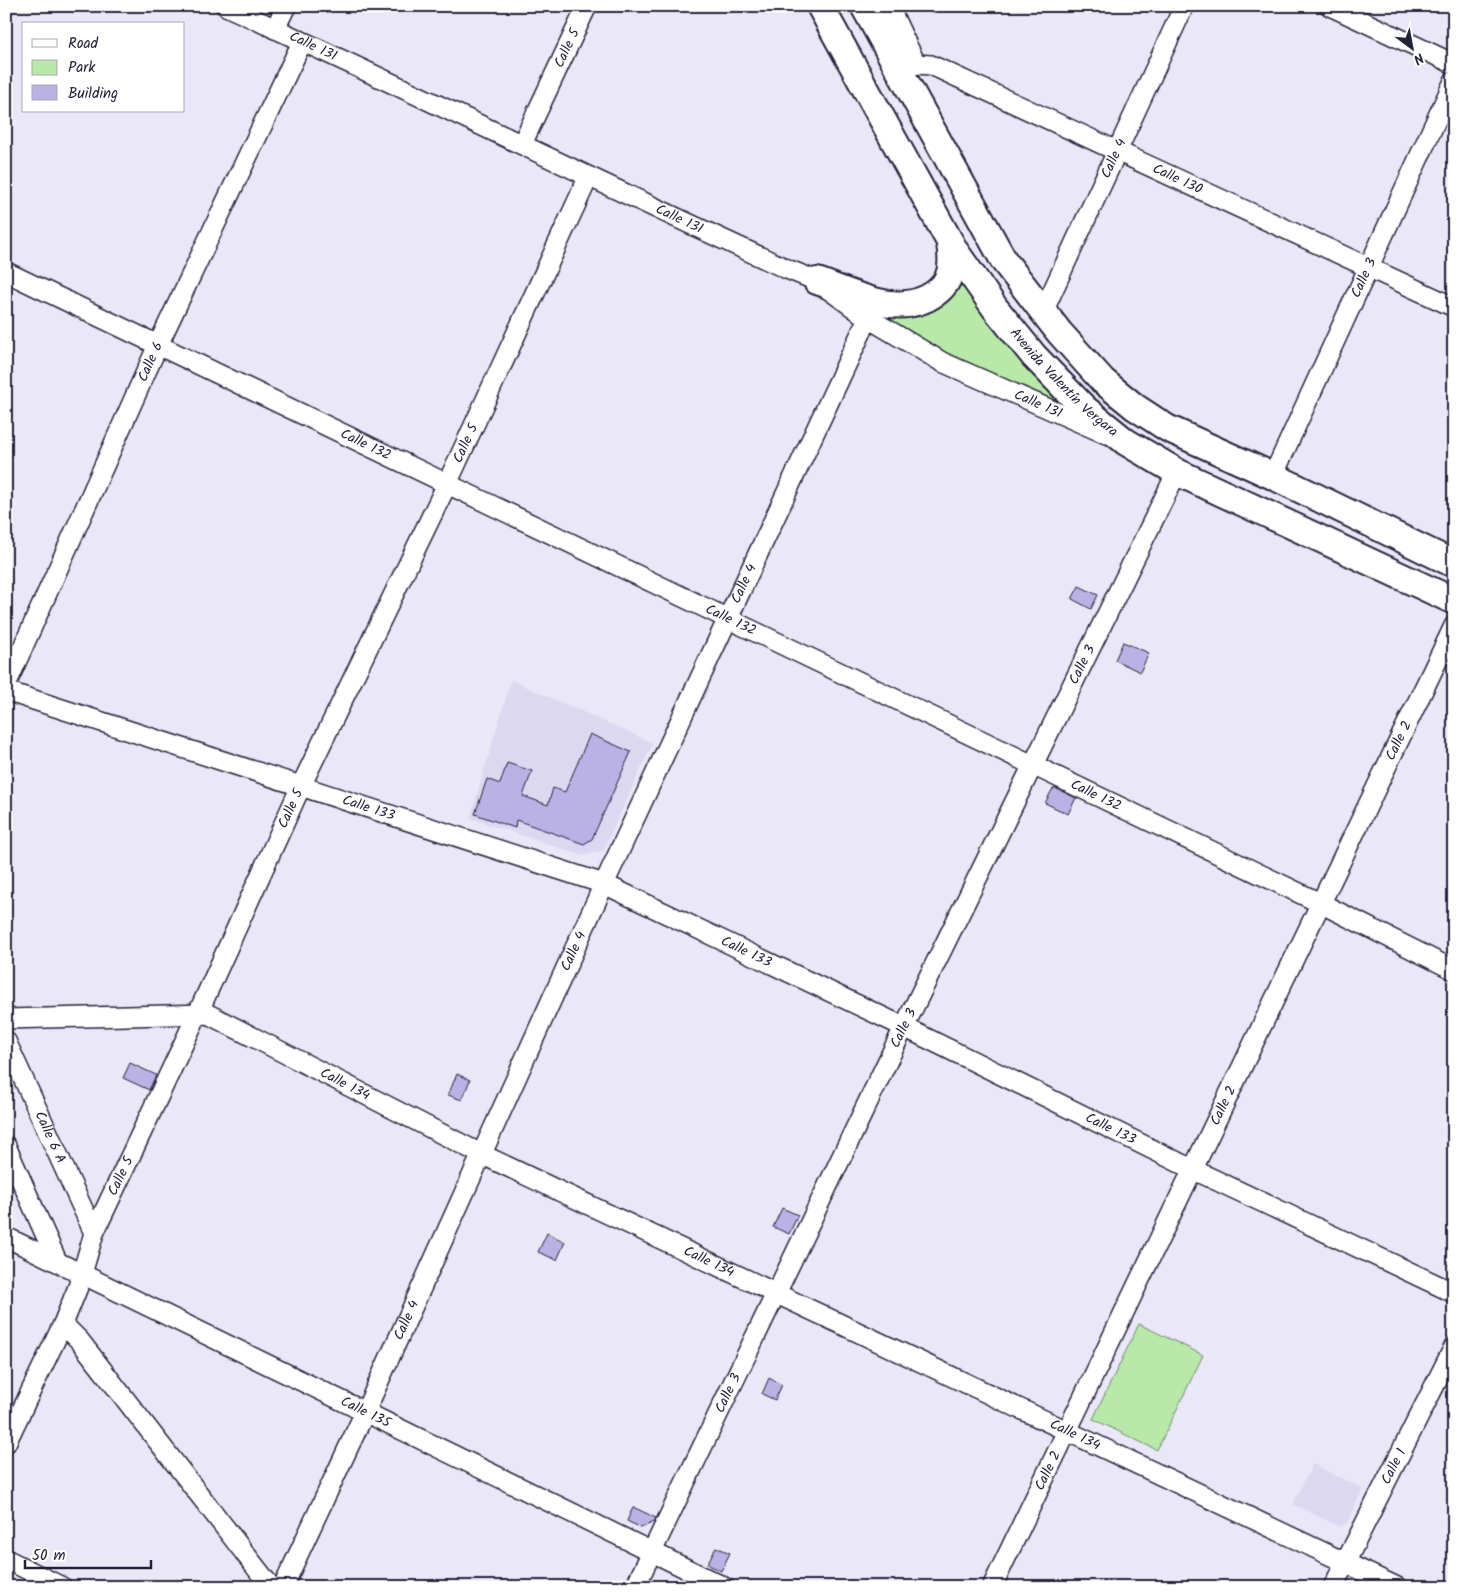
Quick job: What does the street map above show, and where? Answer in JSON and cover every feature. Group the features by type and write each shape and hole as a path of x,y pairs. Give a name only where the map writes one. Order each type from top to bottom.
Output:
{"main road":[{"name":"Avenida Valentín Vergara","path":"820,6 950,243 978,285 1034,356 1084,408 1126,442 1177,472 1454,601"},
{"name":"Avenida Valentín Vergara","path":"879,10 988,233 1009,268 1043,312 1103,381 1150,418 1181,435 1273,476 1454,564"},
{"path":"817,281 879,302 901,305 912,304 929,298 944,286 948,280 952,267 950,243"}],"street":[{"name":"Calle 131","path":"226,6 522,144 588,178 817,281 868,318 963,373 1126,442"},
{"path":"275,29 286,6"},
{"name":"Calle 5","path":"522,144 588,6"},
{"name":"Calle 4","path":"1043,312 1184,6"},
{"path":"1330,6 1454,64"},
{"name":"Calle 6","path":"6,685 158,345 302,42"},
{"name":"Calle 130","path":"907,68 931,65 1118,149 1368,268 1454,306"},
{"name":"Calle 3","path":"1273,476 1454,81"},
{"name":"Calle 5","path":"6,1444 64,1324 94,1233 198,1013 301,786 447,484 588,178"},
{"name":"Calle 132","path":"6,272 1320,903 1454,970"},
{"name":"Calle 4","path":"283,1587 365,1412 604,884 868,318"},
{"name":"Calle 3","path":"635,1587 904,1027 1177,472"},
{"name":"Calle 2","path":"992,1587 1454,626"},
{"name":"Calle 133","path":"6,691 604,884 904,1027 1192,1169 1454,1293"},
{"name":"Calle 134","path":"6,1019 208,1014 481,1154 1397,1587"},
{"name":"Calle 6 A","path":"6,1041 94,1233"},
{"path":"6,1146 57,1261"},
{"name":"Calle 135","path":"6,1237 724,1587"},
{"path":"64,1324 80,1341 271,1587"},
{"name":"Calle 1","path":"1333,1587 1454,1347"},
{"path":"6,1559 62,1587"}],"shaded area":[{"path":"511,680 653,743 603,851 583,856 470,818"},
{"path":"1313,1464 1363,1489 1346,1524 1340,1527 1293,1504"}],"green space":[{"path":"964,283 1074,411 921,344 864,302 944,302"},
{"path":"1139,1324 1203,1355 1157,1450 1093,1419"}],"building":[{"path":"1079,586 1098,595 1091,609 1072,599"},
{"path":"1123,642 1149,653 1140,672 1115,660"},
{"path":"590,734 631,752 592,839 584,844 516,820 515,828 475,814 487,779 500,784 507,763 532,771 523,796 548,805 553,788 565,792"},
{"path":"1055,788 1076,798 1068,814 1045,803"},
{"path":"130,1063 156,1075 149,1090 123,1078"},
{"path":"457,1074 470,1080 462,1100 448,1095"},
{"path":"782,1208 798,1215 789,1234 773,1227"},
{"path":"547,1233 565,1242 557,1260 538,1252"},
{"path":"769,1378 782,1385 775,1400 762,1394"},
{"path":"633,1507 656,1518 654,1522 641,1528 627,1521"},
{"path":"716,1547 730,1553 721,1571 707,1564"}]}
